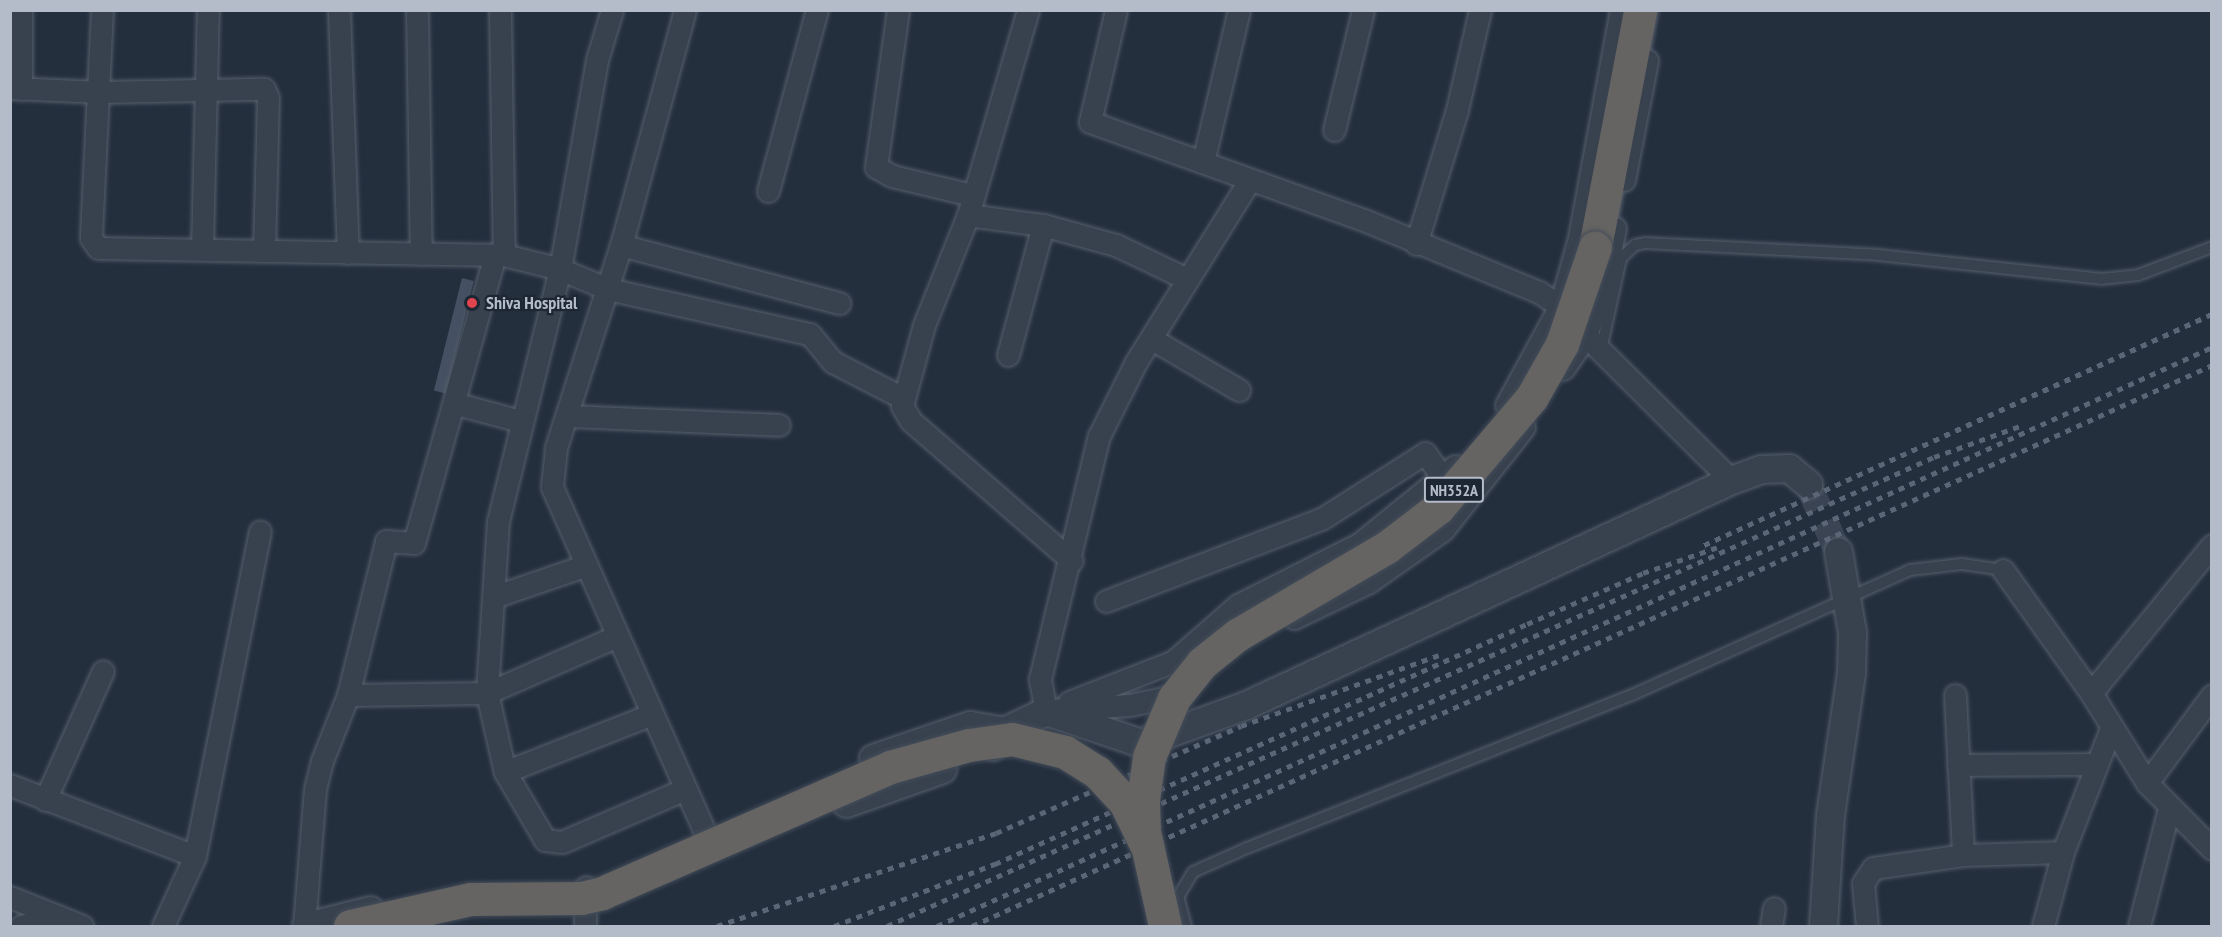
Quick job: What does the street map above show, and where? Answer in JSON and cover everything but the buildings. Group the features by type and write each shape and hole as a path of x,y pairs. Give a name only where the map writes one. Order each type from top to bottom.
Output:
{"highway":[{"name":"NH352A","path":"1165,927 1148,849 1143,800 1149,757 1164,717 1187,680 1237,634 1388,547 1438,508 1532,396 1562,344 1595,247 1640,10"},
{"path":"350,927 479,898 581,898 602,893 890,767 969,745 1012,739 1065,752 1097,772 1125,802 1148,849"}],"street":[{"path":"21,10 16,88 101,92 259,87 266,92 264,251"},
{"path":"102,10 101,92 94,244 110,251 202,249 500,255 560,269 608,289 810,334 833,362 901,397"},
{"path":"202,249 208,10"},
{"path":"339,10 348,253"},
{"path":"417,10 422,254"},
{"path":"500,10 500,255 414,543 386,541 348,695 315,789 305,927 477,886 586,886 915,742 970,725 1004,731"},
{"path":"612,10 597,60 560,269 520,421 498,521 487,693 494,739 505,772 540,836 552,843 683,790"},
{"path":"686,10 621,245 552,465 552,487 615,637 683,790 705,832"},
{"path":"768,191 817,10"},
{"path":"898,10 876,167 892,176 970,205 1116,245 1187,279"},
{"path":"1028,10 970,205 901,397 904,413 911,421 1072,561"},
{"path":"1116,10 1090,122 1203,162 1249,181 1364,220 1416,244 1531,289 1560,306"},
{"path":"1203,162 1239,10"},
{"path":"1334,130 1363,10"},
{"path":"1416,244 1457,110 1480,10"},
{"path":"401,927 483,910 586,920 898,783 982,758 1004,731 1046,711 1174,661 1238,605 1359,544 1444,479 1516,392 1560,306 1579,238 1621,10"},
{"path":"1046,711 1130,705 1187,693 1272,629 1387,569 1443,530 1593,343 1656,10"},
{"path":"1046,711 1041,679 1072,561 1099,436 1122,386 1249,181"},
{"path":"1008,355 1043,225"},
{"path":"621,245 839,303"},
{"path":"1152,339 1239,390"},
{"path":"1593,343 1731,480"},
{"path":"457,404 520,421"},
{"path":"567,416 779,424"},
{"path":"1106,601 1323,518 1425,453 1444,479"},
{"path":"1046,711 1141,743 1246,705 1731,480 1761,469 1789,468 1808,484"},
{"path":"163,927 195,856 260,531"},
{"path":"2091,693 2211,545"},
{"path":"1823,927 1830,815 1851,673 1847,594 1838,551"},
{"path":"494,597 584,566"},
{"path":"2003,570 2091,693 2147,783 2211,849"},
{"path":"348,695 487,693 615,637"},
{"path":"45,800 103,670"},
{"path":"1955,695 1963,855"},
{"path":"2147,783 2211,695"},
{"path":"505,772 650,715"},
{"path":"2043,927 2063,852 2094,764 2111,728"},
{"path":"1958,765 2094,764"},
{"path":"10,785 195,856"},
{"path":"2139,927 2169,808"},
{"path":"1867,927 1863,883 1873,868 1963,855 2063,852"},
{"path":"586,886 586,920"},
{"path":"10,897 82,927"},
{"path":"21,927 60,917"}],"lane":[{"path":"1593,343 1622,258 1635,245 1645,243 1878,255 2101,279 2138,275 2211,247"},
{"path":"1186,927 1178,897 1193,872 1632,695 1847,594 1910,570 1962,564 2003,570"}],"tunnel":[{"path":"1808,484 1838,551"}],"railway":[{"path":"1704,545 2212,314"},
{"path":"937,926 2212,347"},
{"path":"972,926 2212,365"},
{"path":"887,926 1934,457 2020,426"},
{"path":"834,926 995,864 1643,573 1718,547"},
{"path":"717,926 996,833 1241,726 1439,655"}],"place":[{"name":"Shiva Hospital","path":"472,303"}]}
